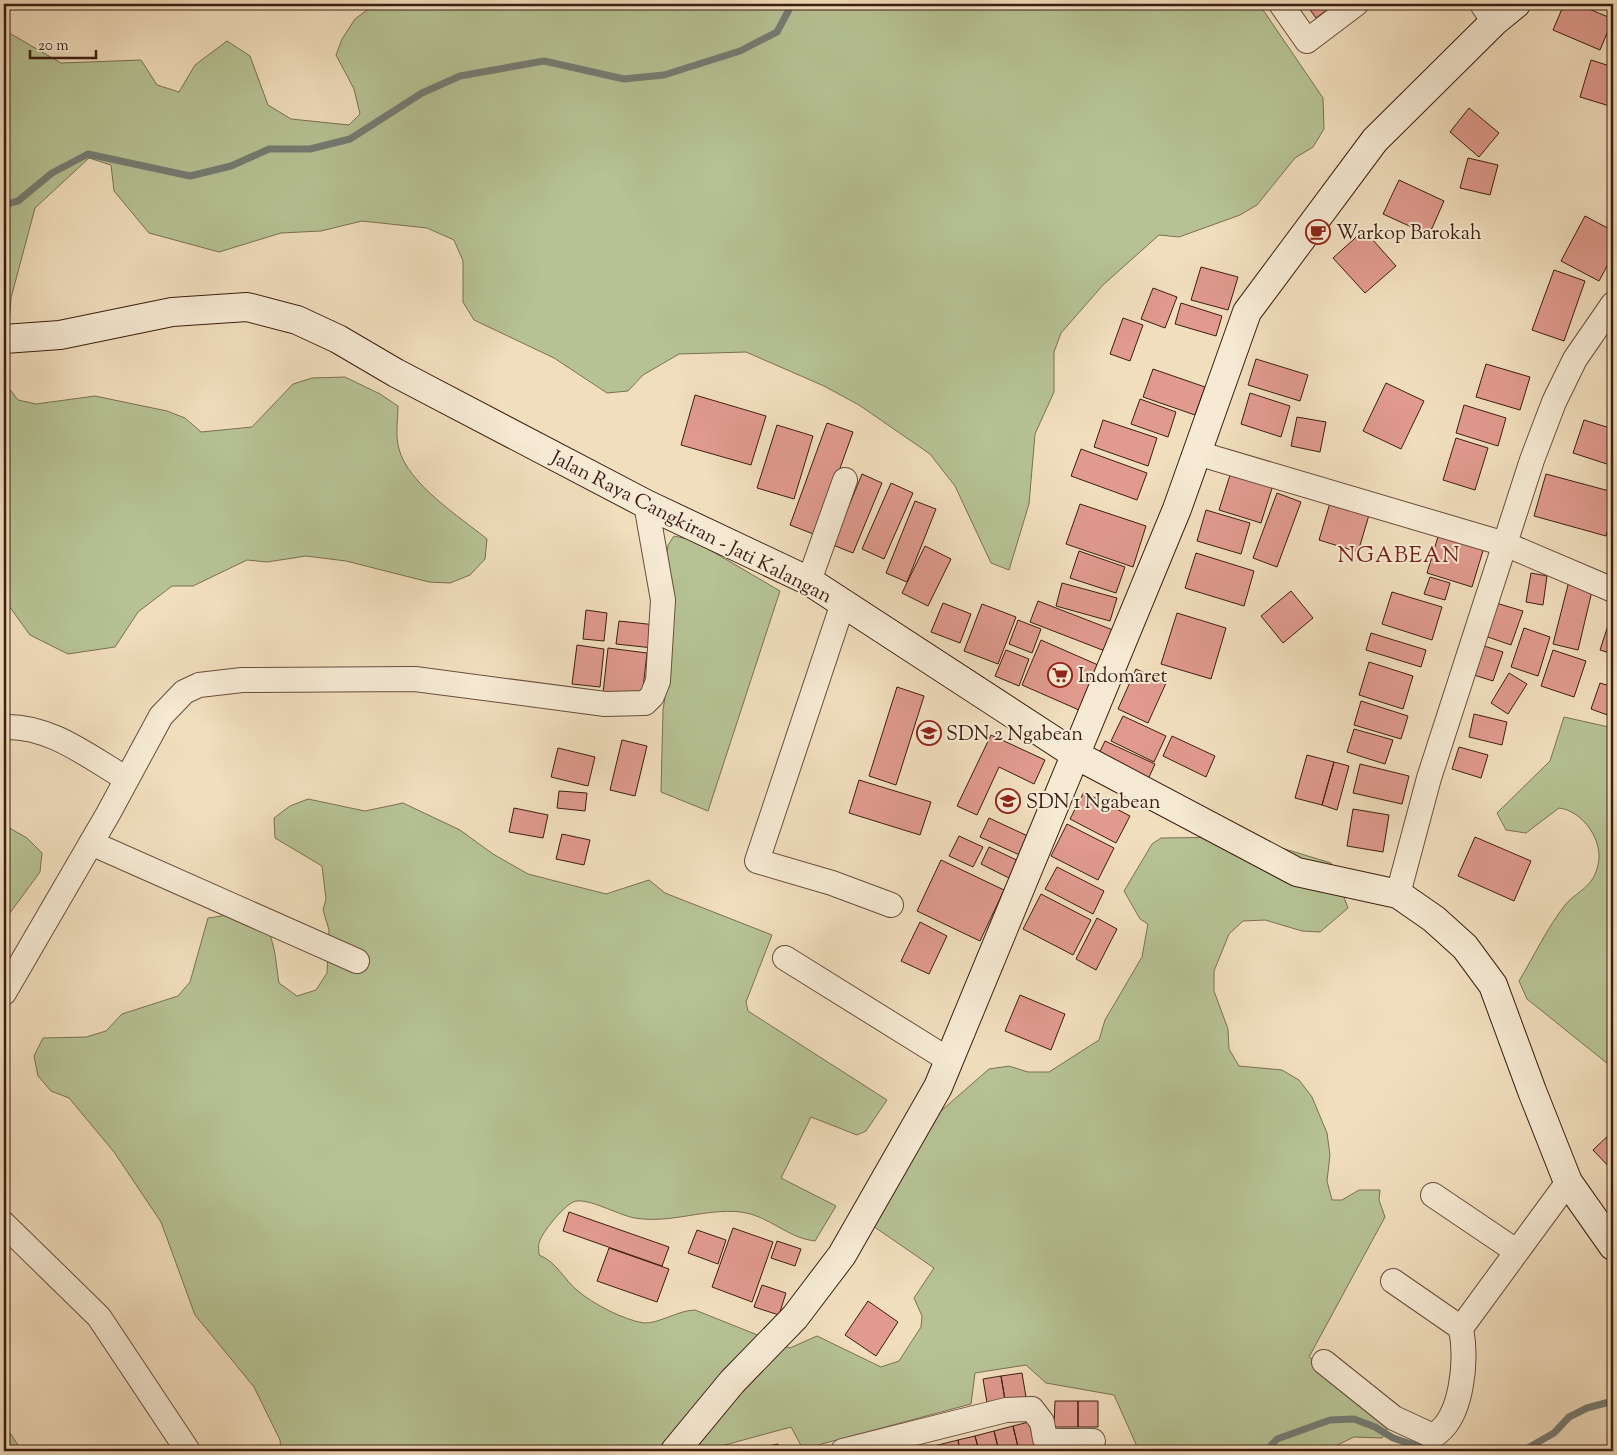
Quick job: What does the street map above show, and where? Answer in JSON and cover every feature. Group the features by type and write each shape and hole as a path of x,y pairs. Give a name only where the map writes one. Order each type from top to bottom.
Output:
{"street":[{"path":"1281,4 1307,41 1356,4"},
{"path":"675,1451 732,1382 795,1317 842,1255 938,1087 1177,508 1247,312 1375,140 1488,13 1516,4"},
{"path":"1398,894 1429,778 1532,460 1554,402 1575,358 1613,304"},
{"name":"Jalan Raya Cangkiran - Jati Kalangan","path":"4,339 60,335 172,312 247,307 297,320 338,339 396,373 646,504 809,581 1076,755 1297,872 1398,894 1434,919 1465,947 1493,985 1568,1182 1613,1246"},
{"path":"1197,453 1505,544 1613,590"},
{"path":"809,581 844,480"},
{"path":"4,993 91,843 161,716 184,692 198,685 242,680 415,679 605,704 645,703 652,696 658,681 663,600 646,504"},
{"path":"843,603 757,861 832,883 890,905"},
{"path":"4,727 28,729 46,734 127,779"},
{"path":"91,843 357,961"},
{"path":"785,958 949,1060"},
{"path":"1461,1328 1568,1182"},
{"path":"1433,1195 1516,1251"},
{"path":"4,1224 100,1318 188,1451"},
{"path":"1324,1362 1394,1418 1432,1436 1444,1430 1455,1407 1463,1372 1465,1346 1461,1328 1393,1281"},
{"path":"842,1451 1006,1410 1032,1408 1042,1422 1046,1445 1093,1441 1083,1451"}],"green space":[{"path":"375,4 1259,4 1323,98 1324,129 1313,147 1295,158 1257,205 1240,215 1179,237 1159,235 1103,285 1061,333 1054,352 1054,392 1035,434 1029,504 1009,570 991,563 955,486 930,454 859,405 824,386 746,352 679,354 643,375 628,391 607,393 554,358 474,320 463,302 463,261 454,240 427,228 362,221 321,231 281,233 219,252 149,233 114,191 111,165 89,158 35,208 11,298 5,383 18,400 36,404 95,396 167,411 185,418 201,432 252,427 293,384 312,378 345,377 380,394 398,406 397,439 404,462 413,475 436,499 487,539 485,559 470,575 450,583 429,582 346,561 306,556 267,562 247,560 193,586 172,586 138,612 115,647 68,654 30,635 4,599 4,30 61,63 141,60 157,85 179,92 195,65 227,41 250,56 268,105 291,119 349,125 360,114 354,89 336,55 342,39 355,19"},
{"path":"674,536 693,540 780,591 708,811 661,792 663,710 667,684 667,555 668,545"},
{"path":"1564,717 1613,728 1613,1068 1527,999 1519,981 1558,914 1570,900 1589,884 1596,873 1598,865 1598,846 1595,837 1583,821 1568,810 1559,808 1526,833 1506,830 1497,813 1550,761"},
{"path":"308,799 365,811 403,803 460,830 493,854 528,874 606,894 649,880 665,893 772,935 746,1002 748,1011 887,1100 866,1131 857,1135 811,1117 781,1178 836,1206 815,1241 796,1236 751,1214 741,1212 714,1212 675,1218 648,1219 635,1218 579,1201 569,1205 548,1227 539,1243 539,1255 551,1262 573,1287 584,1296 627,1319 650,1323 682,1312 695,1310 790,1348 817,1336 881,1367 899,1361 921,1327 922,1316 914,1298 934,1268 873,1226 926,1124 989,1069 1009,1066 1028,1072 1049,1072 1099,1040 1105,1020 1142,957 1148,924 1140,919 1124,891 1152,844 1161,838 1245,837 1331,863 1348,908 1320,932 1302,931 1265,920 1243,921 1229,934 1214,971 1214,991 1228,1029 1229,1049 1239,1066 1282,1070 1299,1080 1312,1097 1327,1133 1330,1155 1327,1181 1332,1200 1342,1200 1359,1190 1380,1190 1379,1200 1385,1217 1309,1357 1394,1418 1382,1438 1354,1437 1325,1451 1139,1451 1114,1395 1046,1383 1026,1365 975,1373 971,1404 803,1449 791,1427 703,1451 281,1451 280,1440 254,1387 195,1315 161,1222 114,1152 69,1098 51,1091 38,1076 34,1056 43,1038 86,1037 106,1031 122,1014 178,996 190,982 208,918 247,914 257,918 264,924 269,933 275,953 279,983 297,996 316,990 327,973 329,930 323,910 326,899 322,866 275,838 274,818 290,806"},
{"path":"4,825 27,838 42,853 40,872 4,921"},
{"path":"4,1424 22,1451 4,1451"}],"building":[{"path":"1306,4 1335,4 1316,18"},
{"path":"1564,4 1577,4 1613,19 1600,50 1553,30"},
{"path":"1591,60 1613,67 1613,107 1580,97"},
{"path":"1469,108 1499,133 1479,157 1450,132"},
{"path":"1468,158 1498,165 1490,195 1460,188"},
{"path":"1399,180 1444,201 1429,235 1383,214"},
{"path":"1585,216 1613,231 1613,255 1599,281 1561,261"},
{"path":"1364,230 1396,266 1365,293 1333,258"},
{"path":"1201,267 1238,277 1228,310 1191,300"},
{"path":"1554,270 1585,281 1564,341 1532,330"},
{"path":"1153,288 1177,297 1165,328 1141,319"},
{"path":"1181,303 1222,316 1216,336 1175,324"},
{"path":"1123,318 1143,325 1130,361 1110,354"},
{"path":"1256,359 1308,375 1300,401 1248,385"},
{"path":"1486,364 1530,377 1520,410 1476,397"},
{"path":"1153,369 1205,387 1195,415 1143,397"},
{"path":"1386,383 1424,401 1401,449 1363,431"},
{"path":"1250,393 1290,406 1281,437 1241,424"},
{"path":"695,395 766,416 751,465 681,445"},
{"path":"1140,399 1176,412 1168,437 1131,424"},
{"path":"1464,405 1506,418 1498,446 1456,433"},
{"path":"1297,417 1326,422 1320,452 1291,446"},
{"path":"1103,420 1157,438 1148,466 1094,447"},
{"path":"1584,420 1613,429 1613,466 1573,453"},
{"path":"827,423 853,432 816,535 790,525"},
{"path":"777,425 813,436 794,499 757,488"},
{"path":"1456,438 1488,448 1475,490 1443,480"},
{"path":"1081,449 1147,473 1137,500 1071,476"},
{"path":"1231,472 1273,485 1261,523 1219,510"},
{"path":"862,474 882,483 853,553 833,545"},
{"path":"1546,474 1613,492 1613,509 1606,536 1534,516"},
{"path":"891,483 913,493 884,559 862,549"},
{"path":"1277,493 1301,502 1277,567 1253,558"},
{"path":"915,501 936,509 907,582 886,573"},
{"path":"1330,503 1369,515 1358,552 1319,540"},
{"path":"1080,504 1146,526 1133,567 1066,544"},
{"path":"1206,510 1250,523 1241,554 1197,541"},
{"path":"1440,530 1485,544 1472,587 1427,573"},
{"path":"925,546 951,559 928,606 902,593"},
{"path":"1079,551 1125,567 1116,593 1070,578"},
{"path":"1196,553 1254,571 1244,606 1185,588"},
{"path":"1531,573 1547,576 1543,605 1526,602"},
{"path":"1430,577 1450,583 1445,600 1424,594"},
{"path":"1569,581 1593,587 1578,650 1553,644"},
{"path":"1062,583 1117,598 1110,621 1056,606"},
{"path":"1291,591 1313,618 1283,643 1261,616"},
{"path":"1392,592 1442,607 1432,640 1382,624"},
{"path":"1038,601 1113,630 1105,651 1030,622"},
{"path":"943,603 971,614 960,643 931,632"},
{"path":"1496,603 1523,611 1511,645 1485,636"},
{"path":"982,604 1016,617 998,664 964,651"},
{"path":"586,610 607,613 604,641 583,639"},
{"path":"1613,610 1613,654 1600,650"},
{"path":"1177,613 1226,628 1211,679 1161,664"},
{"path":"1018,620 1041,629 1032,653 1009,644"},
{"path":"619,621 656,625 653,648 616,644"},
{"path":"1524,628 1550,637 1538,676 1511,667"},
{"path":"1371,633 1426,650 1421,667 1366,650"},
{"name":"Indomaret","path":"1041,640 1098,665 1079,710 1022,685"},
{"path":"577,645 604,649 600,687 572,684"},
{"path":"1484,646 1503,652 1493,681 1474,675"},
{"path":"608,648 647,653 642,697 603,693"},
{"path":"1006,650 1029,659 1019,686 995,676"},
{"path":"1553,650 1586,661 1574,697 1541,686"},
{"path":"1369,662 1413,676 1403,709 1359,695"},
{"path":"1136,669 1166,683 1148,723 1118,709"},
{"path":"1509,673 1527,684 1508,714 1491,703"},
{"path":"1600,683 1613,687 1613,717 1591,709"},
{"path":"897,687 924,696 896,785 869,776"},
{"path":"1361,701 1408,716 1401,739 1354,725"},
{"path":"1474,714 1507,722 1502,745 1469,737"},
{"path":"1123,716 1166,736 1154,762 1111,741"},
{"path":"1354,729 1393,740 1385,764 1347,752"},
{"path":"991,735 1045,760 1034,784 999,767 977,815 957,806"},
{"path":"1172,736 1215,756 1206,777 1163,756"},
{"path":"622,740 647,746 635,796 610,790"},
{"path":"1105,741 1155,764 1145,786 1095,762"},
{"path":"1459,747 1488,755 1481,778 1452,769"},
{"path":"558,748 595,757 588,786 551,777"},
{"path":"1307,755 1334,762 1322,805 1295,798"},
{"path":"1334,762 1349,766 1337,810 1322,805"},
{"path":"1360,764 1409,776 1402,804 1353,793"},
{"path":"859,780 931,802 920,835 849,813"},
{"path":"559,791 587,793 585,811 557,808"},
{"path":"1084,792 1130,816 1116,843 1070,819"},
{"path":"514,808 548,815 543,838 509,832"},
{"path":"1353,809 1389,815 1383,852 1347,846"},
{"path":"989,818 1032,838 1024,857 980,837"},
{"path":"1067,824 1114,848 1098,880 1051,856"},
{"path":"562,834 590,840 584,865 556,859"},
{"path":"959,836 983,847 973,867 949,856"},
{"path":"1475,837 1531,861 1514,901 1458,876"},
{"path":"989,847 1025,864 1017,882 981,864"},
{"path":"941,860 1004,890 980,941 917,911"},
{"path":"1057,867 1104,891 1093,914 1045,889"},
{"path":"1041,894 1091,920 1073,955 1023,929"},
{"path":"1097,918 1117,929 1096,970 1076,959"},
{"path":"920,922 947,936 929,974 901,961"},
{"path":"1020,995 1065,1014 1051,1050 1005,1031"},
{"path":"1613,1131 1613,1171 1593,1150"},
{"path":"569,1212 669,1247 662,1266 563,1231"},
{"path":"733,1228 773,1242 752,1302 712,1287"},
{"path":"697,1230 726,1240 718,1264 688,1253"},
{"path":"777,1241 801,1249 795,1266 771,1258"},
{"path":"609,1248 669,1269 657,1302 597,1281"},
{"path":"762,1285 786,1293 779,1315 754,1307"},
{"path":"868,1301 898,1322 876,1356 845,1335"},
{"path":"1022,1373 1026,1397 1005,1400 1001,1376"},
{"path":"1001,1376 1005,1400 987,1403 983,1379"},
{"path":"1055,1401 1078,1401 1078,1427 1054,1427"},
{"path":"1078,1401 1098,1401 1098,1427 1078,1427"},
{"path":"1029,1422 1036,1448 1019,1451 1013,1426"},
{"path":"1013,1426 1019,1451 999,1451 994,1431"},
{"path":"994,1431 999,1451 979,1451 975,1436"},
{"path":"975,1436 979,1451 960,1451 958,1440"},
{"path":"958,1440 960,1451 940,1451 938,1445"},
{"path":"778,1444 779,1451 754,1451 754,1449"},
{"path":"938,1445 940,1451 919,1451 919,1450"},
{"path":"1115,1445 1122,1451 1108,1451"}],"waterway":[{"path":"4,205 18,201 52,173 88,154 190,176 231,166 269,149 310,149 350,139 422,93 460,76 544,61 624,79 664,75 740,51 777,32 792,4"},
{"path":"1514,1451 1526,1449 1554,1433 1569,1417 1587,1408 1613,1401"},
{"path":"1266,1451 1277,1439 1330,1420 1354,1419 1375,1427 1393,1438 1432,1451"}],"place":[{"name":"Warkop Barokah","path":"1318,232"},
{"name":"Indomaret","path":"1060,675"},
{"name":"SDN 2 Ngabean","path":"929,733"},
{"name":"SDN 1 Ngabean","path":"1008,801"}],"district":[{"name":"NGABEAN","path":"1399,554"}]}
